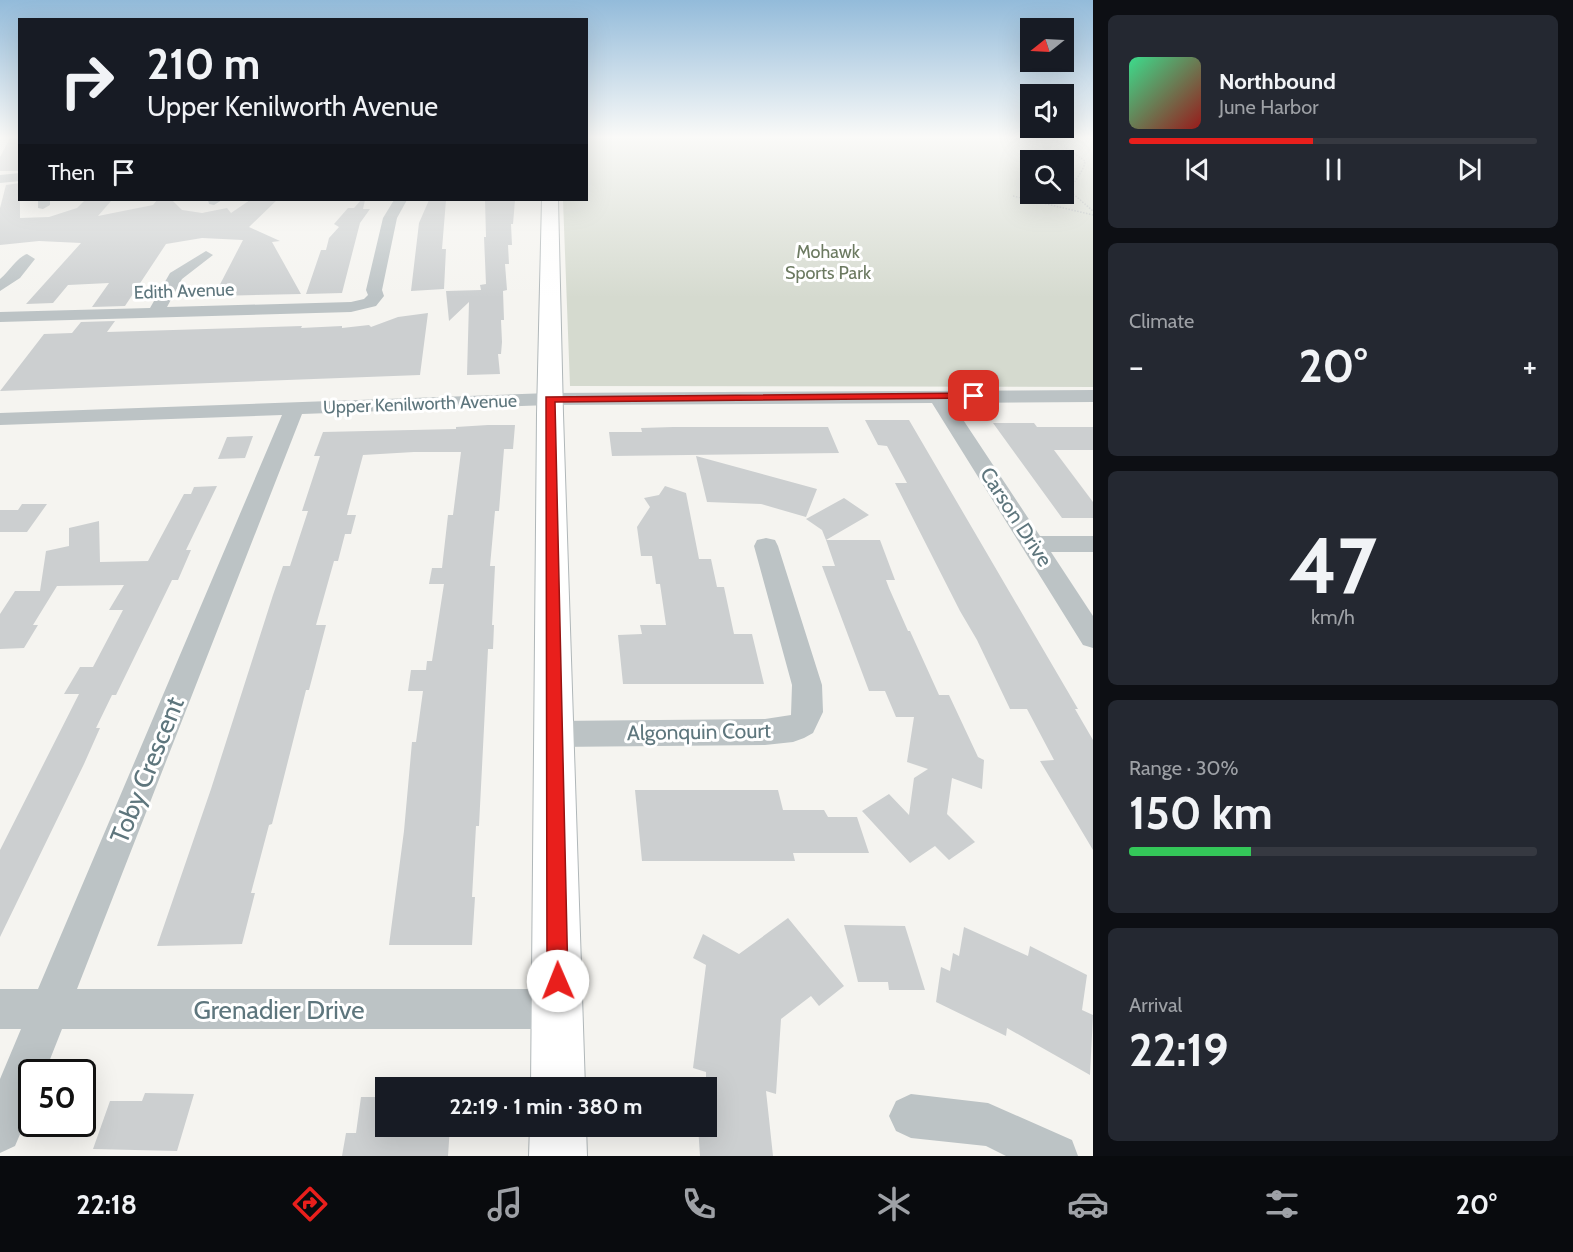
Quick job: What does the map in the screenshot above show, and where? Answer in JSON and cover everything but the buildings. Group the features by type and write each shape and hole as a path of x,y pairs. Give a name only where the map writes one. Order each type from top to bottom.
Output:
{"main road":[{"path":"550,201 549,399 558,1077"},
{"path":"558,1137 558,1156"}],"street":[{"name":"Edith Avenue","path":"0,317 351,307 370,303 376,296 374,290 390,218 399,201"},
{"path":"156,312 176,276 206,255"},
{"path":"0,286 15,275 27,259"},
{"name":"Carson Drive","path":"938,396 1093,638"},
{"name":"Upper Kenilworth Avenue","path":"0,419 549,399 1093,396"},
{"name":"Toby Crescent","path":"0,1131 294,409"},
{"path":"1033,544 1093,544"},
{"name":"Algonquin Court","path":"554,734 765,732 793,729 802,724 808,712 807,685 766,546"},
{"name":"Grenadier Drive","path":"0,1010 558,1009"},
{"path":"911,1116 988,1125 1056,1156"}],"path":[{"path":"1071,190 1093,211"},
{"path":"1013,196 1093,215"}],"green space":[{"name":"Mohawk Sports Park","path":"588,190 1020,190 1020,204 1074,204 1074,190 1093,190 1093,387 570,386 563,201 588,201"}],"route":[{"path":"558,981 549,399 974,396"}]}
